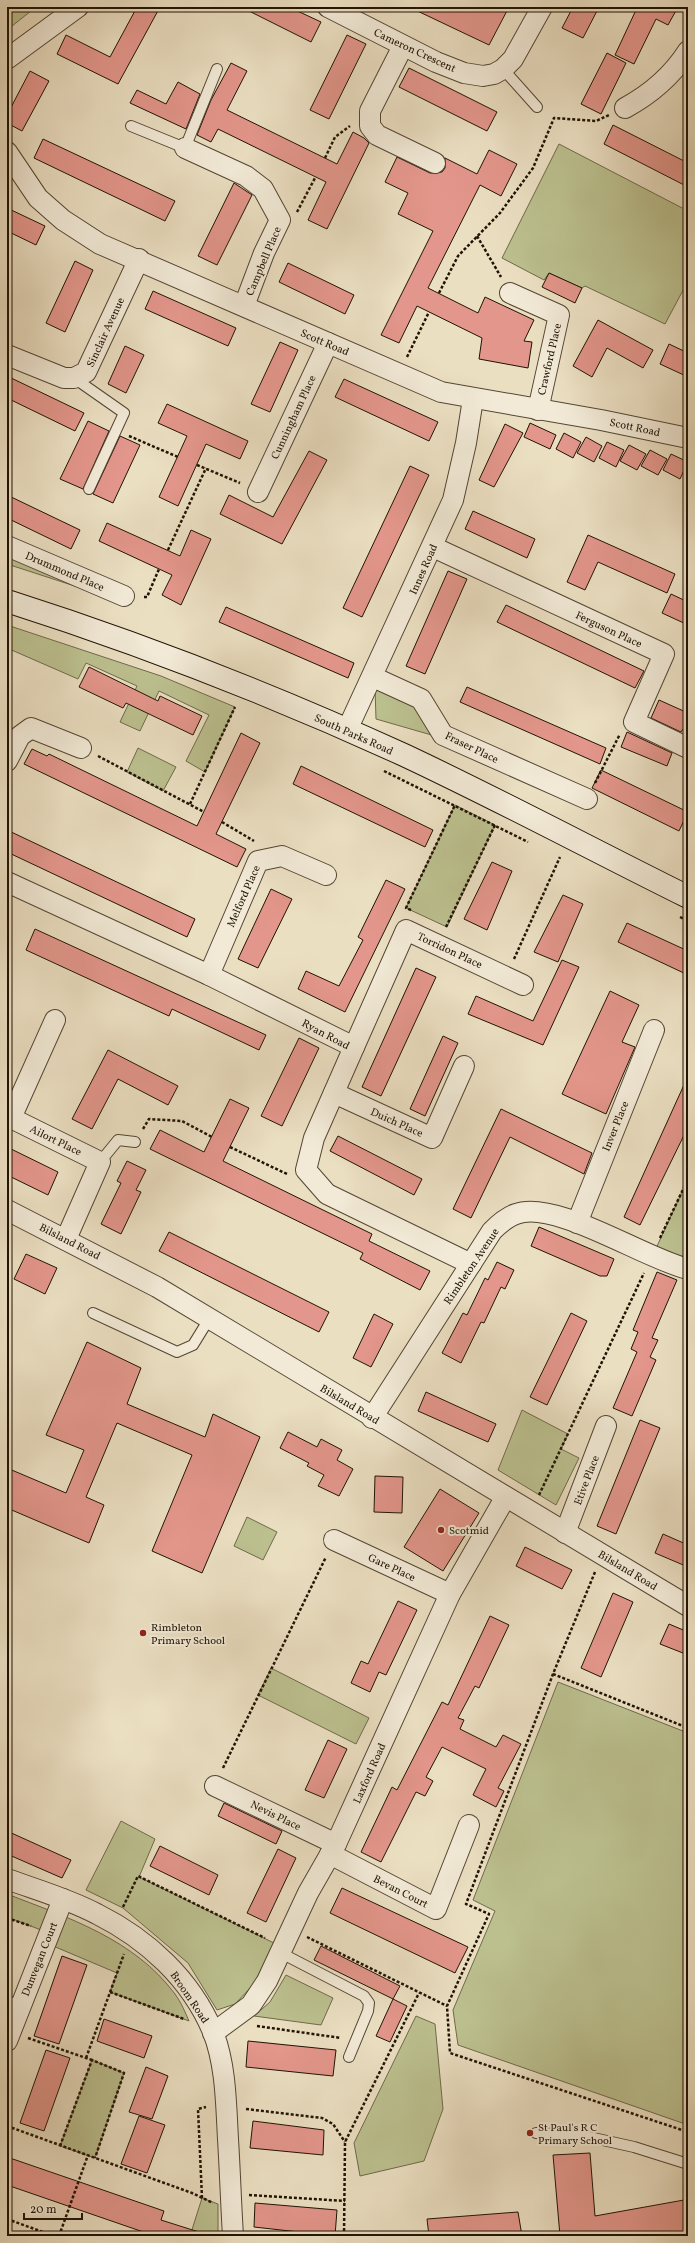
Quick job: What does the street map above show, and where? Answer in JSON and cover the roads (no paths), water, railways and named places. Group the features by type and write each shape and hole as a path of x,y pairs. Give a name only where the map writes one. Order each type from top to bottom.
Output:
{"street":[{"path":"7,60 78,7"},
{"name":"Cameron Crescent","path":"328,7 403,46 464,73 483,76 494,74 503,70"},
{"path":"503,70 513,59 542,7"},
{"path":"403,46 370,111 370,126 377,135 435,163"},
{"path":"625,108 643,99 655,89 675,69 688,51"},
{"name":"Campbell Place","path":"185,148 246,176 263,189 280,220 264,252 244,306"},
{"name":"Scott Road","path":"7,152 38,198 63,220 100,244 139,259 441,392 688,438"},
{"name":"Sinclair Avenue","path":"74,378 86,372 92,364 139,259"},
{"name":"Crawford Place","path":"510,293 559,315 538,410"},
{"name":"Cunningham Place","path":"258,492 328,343"},
{"path":"7,355 64,378 74,378"},
{"name":"Innes Road","path":"347,730 433,547 452,500 466,443 473,399"},
{"name":"Drummond Place","path":"7,546 124,596"},
{"name":"Ferguson Place","path":"433,547 664,654 634,722 688,748"},
{"name":"South Parks Road","path":"7,601 101,632 189,664 347,730 476,791 688,897"},
{"name":"Fraser Place","path":"373,677 421,700 443,735 586,799"},
{"path":"7,761 20,736 31,728 81,748"},
{"name":"Melford Place","path":"209,975 258,861 282,856 326,875"},
{"name":"Ryan Road","path":"7,882 209,975 354,1047 314,1138 306,1170 327,1194 471,1264"},
{"name":"Torridon Place","path":"354,1047 406,930 515,981"},
{"name":"Ailort Place","path":"55,1020 11,1118 100,1162"},
{"name":"Inver Place","path":"577,1223 654,1030"},
{"name":"Duich Place","path":"334,1093 432,1138 464,1066"},
{"path":"66,1239 100,1162"},
{"name":"Bilsland Road","path":"7,1210 157,1286 372,1418 688,1606"},
{"name":"Rimbleton Avenue","path":"372,1418 492,1231 502,1222 517,1213 537,1211 556,1215 652,1257 688,1269"},
{"name":"Etive Place","path":"565,1533 606,1426"},
{"name":"Laxford Road","path":"213,2033 252,2005 267,1981 333,1849 450,1594 505,1498"},
{"name":"Gare Place","path":"334,1540 450,1594"},
{"name":"Nevis Place","path":"215,1786 333,1849"},
{"name":"Bevan Court","path":"333,1849 436,1909 469,1825"},
{"name":"Broom Road","path":"7,1879 63,1899 96,1913 151,1947 174,1971 204,2015 213,2033 223,2074 218,2106 231,2200 233,2236"},
{"name":"Dunvegan Court","path":"9,2036 14,2003 50,1933 63,1899"}],"lane":[{"path":"131,126 185,148 218,69"},
{"path":"503,70 537,106"},
{"path":"74,378 124,413 89,489"},
{"path":"100,1162 118,1140 135,1142"},
{"path":"93,1314 177,1352 193,1344 209,1319"},
{"path":"285,1943 364,1996 369,2003 368,2011 349,2057"},
{"path":"536,2133 580,2135 634,2147 688,2164"}],"place":[{"name":"Scotmid","path":"441,1530"},
{"name":"Rimbleton Primary School","path":"143,1633"},
{"name":"St Paul's R C Primary School","path":"530,2133"}]}
